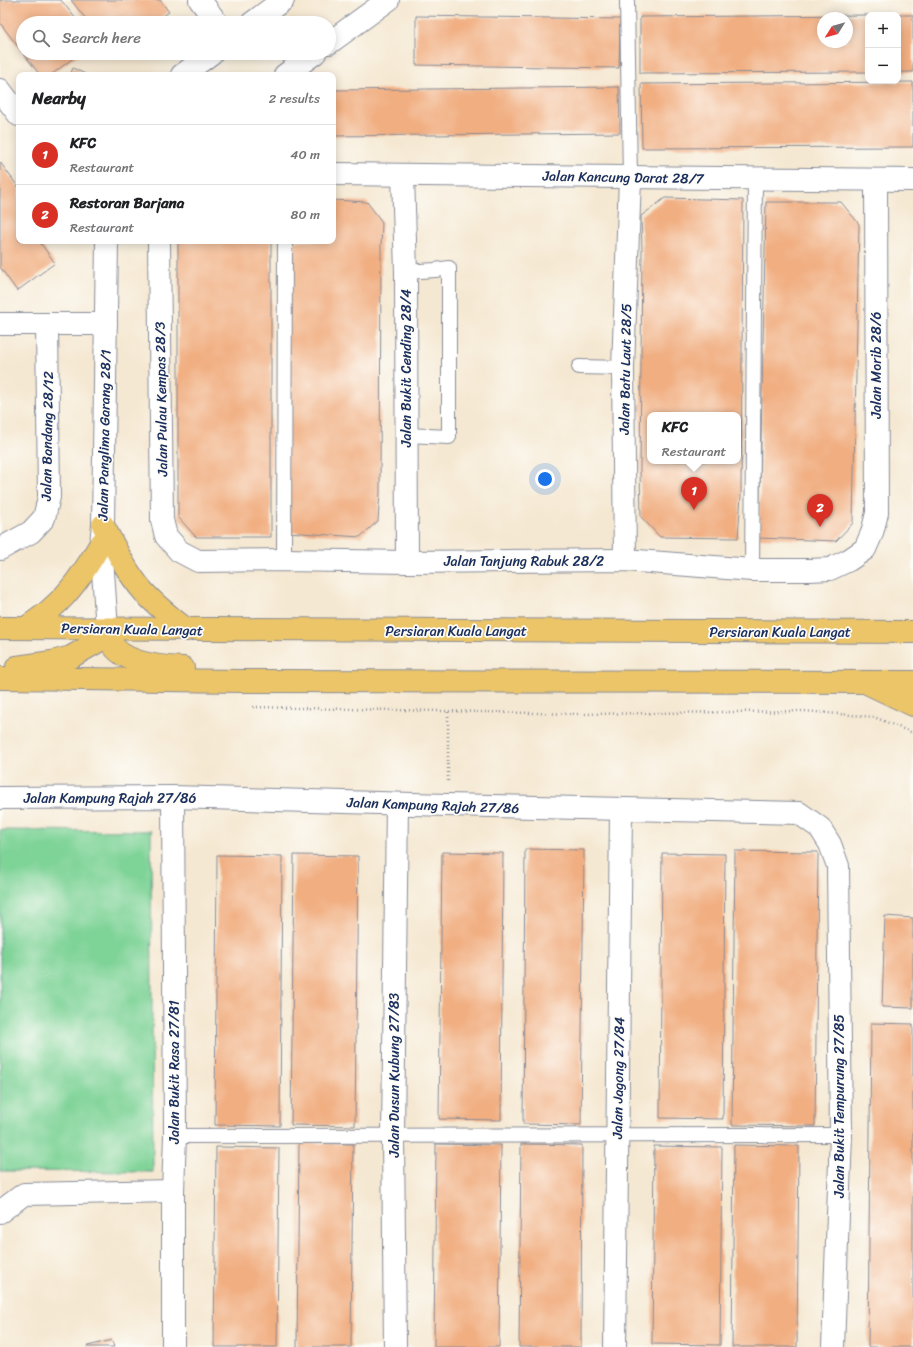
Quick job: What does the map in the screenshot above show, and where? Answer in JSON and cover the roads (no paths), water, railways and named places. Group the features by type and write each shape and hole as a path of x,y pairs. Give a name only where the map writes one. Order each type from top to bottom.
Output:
{"main road":[{"path":"26,628 53,608 73,586 91,561 102,534"},
{"path":"102,534 143,591 187,630"},
{"name":"Persiaran Kuala Langat","path":"0,628 107,630 913,632"},
{"path":"0,667 18,667 52,662 71,657 97,642 107,630 112,643 122,654 133,660 171,667 205,668 242,681"},
{"path":"0,678 242,681 913,682"},
{"path":"863,682 913,705"}],"street":[{"path":"200,0 212,16"},
{"path":"261,16 283,0"},
{"path":"336,38 388,0"},
{"path":"186,72 202,60"},
{"path":"289,72 305,60"},
{"path":"0,90 16,112"},
{"name":"Jalan Kancung Darat 28/7","path":"336,174 913,180"},
{"name":"Jalan Bukit Cending 28/4","path":"403,175 406,272 407,562"},
{"name":"Jalan Batu Laut 28/5","path":"625,560 623,368 630,178"},
{"name":"Jalan Morib 28/6","path":"865,549 872,532 877,513 876,180"},
{"name":"Jalan Panglima Garang 28/1","path":"107,244 102,534 107,630"},
{"name":"Jalan Pulau Kempas 28/3","path":"159,244 162,520 166,536 179,551"},
{"path":"0,324 106,324"},
{"name":"Jalan Bandang 28/12","path":"0,549 31,532 44,518 49,497 48,324"},
{"name":"Jalan Tanjung Rabuk 28/2","path":"179,551 198,560 407,562 625,560 752,570 830,569 849,560 865,549"},
{"name":"Jalan Kampung Rajah 27/86","path":"0,798 173,797 621,810 799,813 820,828 830,844 838,866"},
{"name":"Jalan Bukit Rasa 27/81","path":"173,797 175,1136 172,1191 173,1347"},
{"name":"Jalan Dusun Kubung 27/83","path":"395,1347 393,1135 397,804"},
{"name":"Jalan Jagong 27/84","path":"615,1347 621,810"},
{"name":"Jalan Bukit Tempurung 27/85","path":"833,1347 840,1136 838,866"},
{"path":"0,1192 24,1194 172,1191"},
{"path":"0,1212 24,1194"}],"lane":[{"path":"627,0 630,178"},
{"path":"752,570 755,179"},
{"path":"284,560 285,244"},
{"path":"406,272 449,268 449,437 406,435"},
{"path":"579,367 623,368"},
{"path":"175,1136 840,1136"}],"place":[{"name":"KFC","path":"694,510"},
{"name":"Restoran Barjana","path":"820,527"}]}
